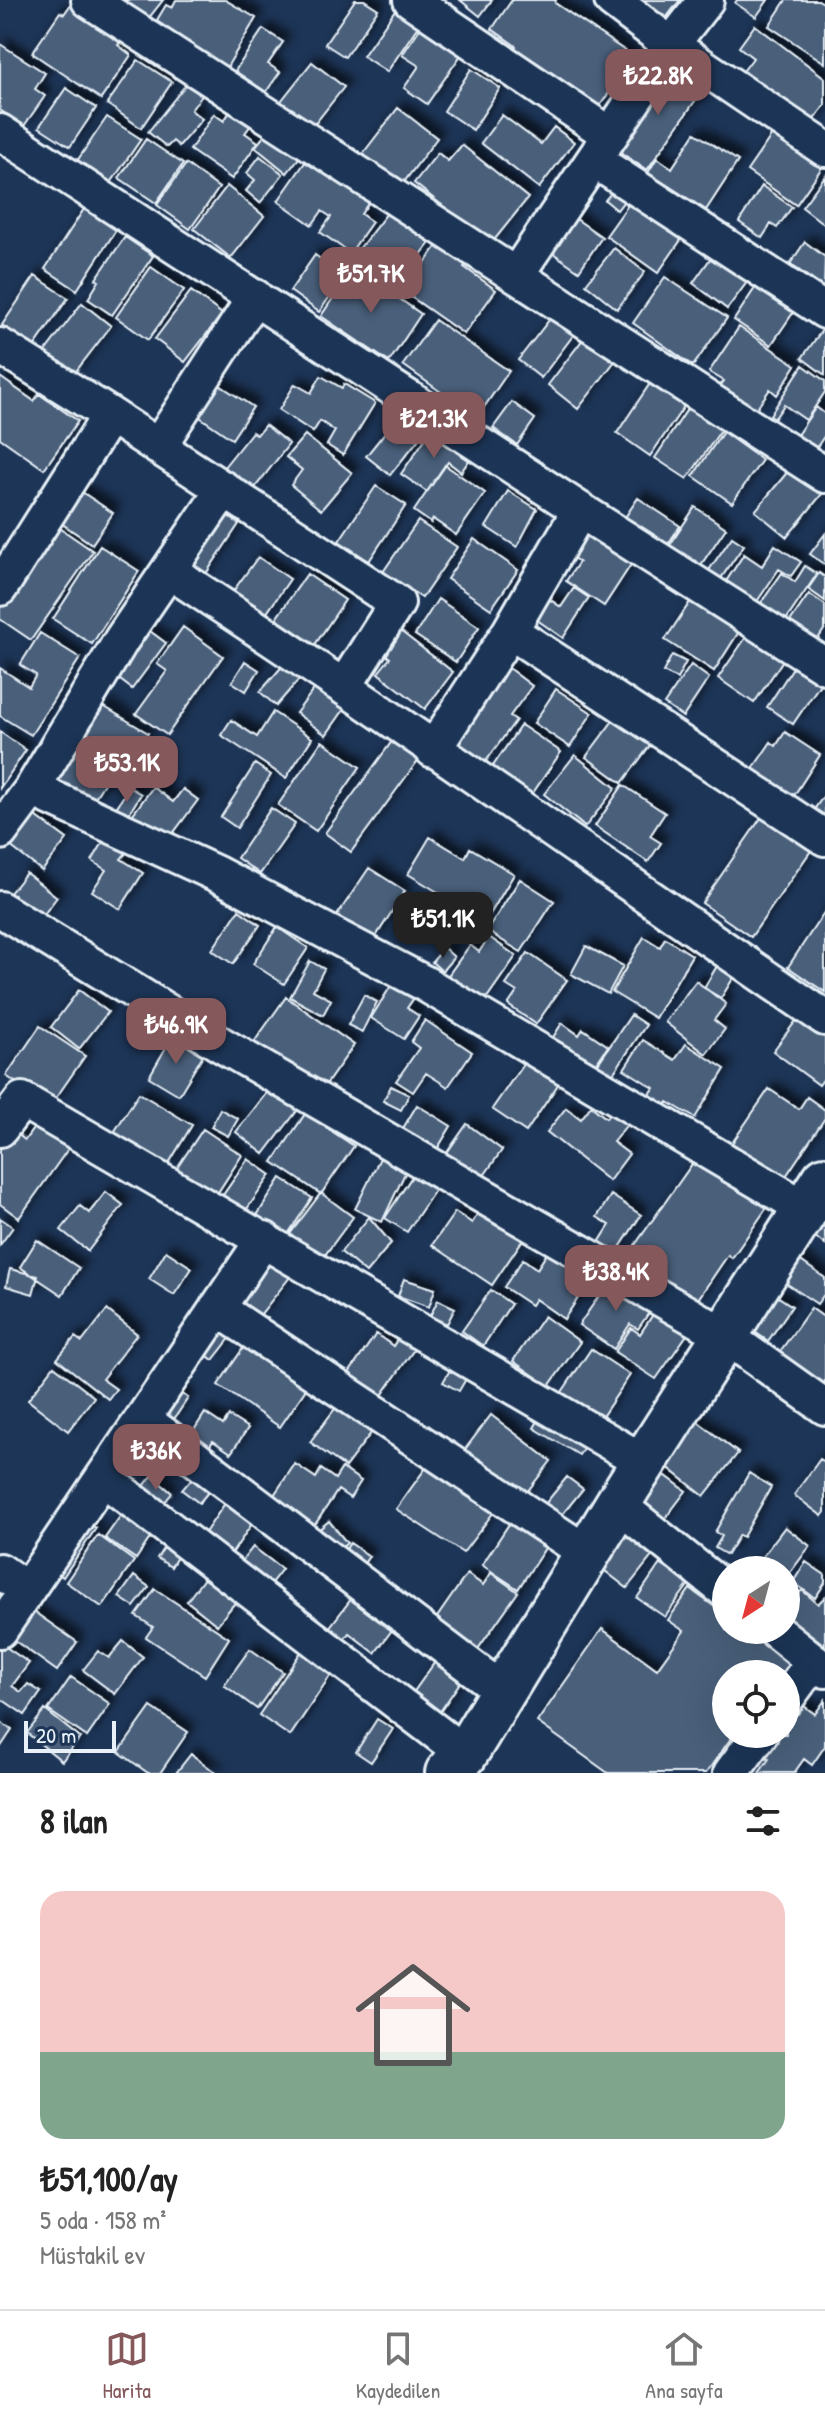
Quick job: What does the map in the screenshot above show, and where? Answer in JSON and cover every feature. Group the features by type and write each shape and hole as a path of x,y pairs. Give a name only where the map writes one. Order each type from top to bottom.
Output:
{"main road":[{"path":"456,1764 815,1194"}],"street":[{"path":"89,0 825,475"},
{"path":"411,0 602,148 825,311"},
{"path":"612,0 671,45 825,149"},
{"path":"516,275 671,45 706,0"},
{"path":"0,132 825,666"},
{"path":"158,447 255,297"},
{"path":"0,346 397,603 345,685"},
{"path":"0,588 110,415"},
{"path":"0,832 32,789 122,639 224,489"},
{"path":"433,750 510,631 580,510"},
{"path":"169,571 345,685 433,750 825,1018"},
{"path":"510,631 825,838"},
{"path":"32,789 217,874 815,1194"},
{"path":"0,909 220,1044 724,1335 825,1407"},
{"path":"0,1129 22,1100 644,1462"},
{"path":"0,1630 14,1581 103,1478 264,1239"},
{"path":"217,1308 587,1553"},
{"path":"143,1419 503,1691"},
{"path":"103,1478 456,1764"},
{"path":"617,1504 712,1580"},
{"path":"792,1644 820,1666 800,1685"},
{"path":"731,1773 750,1748"}],"building":[{"path":"74,0 125,34 118,45 131,55 101,99 32,53 60,12 64,14"},
{"path":"125,0 163,0 148,19"},
{"path":"176,0 225,0 256,18 227,67 154,25 166,5 172,8"},
{"path":"355,0 364,0 378,9 345,57 325,44"},
{"path":"460,0 492,0 480,16"},
{"path":"512,0 556,0 555,3 634,57 595,113 509,57 516,46 492,29"},
{"path":"631,0 680,0 662,23"},
{"path":"737,0 768,0 756,17 735,3"},
{"path":"786,0 818,0 825,4 825,63 769,26"},
{"path":"395,10 418,26 387,72 363,56"},
{"path":"423,24 463,52 427,104 404,88 419,66 402,55"},
{"path":"755,25 825,78 825,105 809,126 741,74 753,58 739,47"},
{"path":"263,29 283,42 268,64 280,72 266,92 235,71"},
{"path":"0,44 45,73 35,89 45,96 24,126 0,110"},
{"path":"138,60 172,82 141,128 107,104"},
{"path":"312,62 344,87 310,130 278,105"},
{"path":"668,63 704,88 647,170 611,146"},
{"path":"471,69 500,88 473,130 444,111"},
{"path":"188,82 203,94 191,110 202,119 179,146 173,141 167,147 148,132"},
{"path":"66,88 96,108 70,147 39,127"},
{"path":"233,107 254,121 245,133 258,142 232,179 190,150 214,114 224,121"},
{"path":"398,108 437,138 401,186 361,156"},
{"path":"502,115 541,144 554,127 574,142 539,188 481,143"},
{"path":"107,117 141,139 108,187 75,164"},
{"path":"778,126 825,163 796,205 747,171"},
{"path":"270,129 302,154 287,173 255,147"},
{"path":"695,133 738,161 706,210 648,173 657,158 672,168"},
{"path":"146,139 183,164 156,203 119,178"},
{"path":"462,145 528,198 491,244 414,183 438,153 448,161"},
{"path":"260,156 283,174 260,203 246,191 255,180 247,173"},
{"path":"308,158 371,199 361,214 372,222 350,253 320,232 331,217 322,211 312,225 278,201"},
{"path":"186,164 219,188 190,229 157,205"},
{"path":"825,176 825,225 802,207"},
{"path":"227,186 264,216 231,258 194,229"},
{"path":"762,186 792,207 777,228 771,224 762,238 739,222"},
{"path":"615,188 627,197 617,210 605,200"},
{"path":"633,198 685,234 658,273 606,236"},
{"path":"395,203 436,235 396,287 355,254"},
{"path":"86,206 118,227 77,290 45,269"},
{"path":"563,210 602,237 579,271 540,244"},
{"path":"125,237 153,256 112,315 88,299 99,281 96,279"},
{"path":"442,239 470,259 464,267 496,290 464,334 404,292"},
{"path":"805,242 825,257 824,288 790,264"},
{"path":"614,248 645,272 617,309 586,284"},
{"path":"718,248 753,274 727,309 693,283"},
{"path":"315,255 344,276 319,312 290,291"},
{"path":"151,267 184,290 148,340 116,317"},
{"path":"354,267 421,314 389,362 321,316"},
{"path":"35,276 68,298 34,347 2,325"},
{"path":"665,277 727,318 693,366 633,323"},
{"path":"761,279 799,304 771,345 734,320"},
{"path":"191,291 222,314 185,362 155,339"},
{"path":"82,303 111,326 73,375 44,353"},
{"path":"553,315 575,333 541,378 518,360"},
{"path":"435,320 509,371 471,426 456,416 462,407 403,365"},
{"path":"825,326 825,375 802,358"},
{"path":"739,327 796,365 777,395 770,389 755,411 719,387 724,381 709,372"},
{"path":"584,338 615,361 578,409 548,385"},
{"path":"803,365 825,381 825,392 806,420 784,405 775,418 770,415"},
{"path":"321,376 342,388 344,384 375,403 343,455 327,445 335,431 320,421 313,432 279,410 295,384 311,393"},
{"path":"0,377 34,401 39,394 78,421 44,469 0,438"},
{"path":"653,379 687,402 650,456 617,433"},
{"path":"212,380 253,407 232,439 191,411"},
{"path":"512,402 535,419 517,445 493,428"},
{"path":"816,407 825,414 825,435 814,451 795,438"},
{"path":"688,408 721,430 687,479 655,458"},
{"path":"395,420 419,439 390,475 366,456"},
{"path":"265,425 289,444 253,490 224,467 252,432 257,435"},
{"path":"432,429 472,456 461,472 448,462 427,492 401,474"},
{"path":"723,432 762,460 732,503 693,476"},
{"path":"305,435 352,473 321,510 291,485 302,470 286,457"},
{"path":"445,465 485,493 456,535 433,519 431,523 414,511"},
{"path":"790,469 822,494 787,537 755,511"},
{"path":"73,486 113,513 92,544 52,517"},
{"path":"376,486 406,505 369,561 339,541"},
{"path":"508,491 537,509 517,547 486,527"},
{"path":"638,498 680,526 666,547 624,519"},
{"path":"695,507 726,528 698,569 668,548"},
{"path":"224,513 239,524 203,578 187,567"},
{"path":"418,521 457,547 422,598 383,572"},
{"path":"51,522 93,551 31,640 0,619 0,596"},
{"path":"575,525 632,563 604,606 566,581 579,562 560,549"},
{"path":"825,534 825,565 810,554"},
{"path":"732,537 744,545 719,581 707,573"},
{"path":"474,539 518,570 491,609 447,579"},
{"path":"775,545 801,562 791,576 779,569 756,603 725,583 744,554 762,566"},
{"path":"100,546 139,571 92,644 53,619"},
{"path":"258,557 290,579 264,617 231,594"},
{"path":"805,566 817,574 786,620 761,603 782,573 795,582"},
{"path":"819,573 825,577 825,601 808,589"},
{"path":"307,574 345,600 312,649 273,623"},
{"path":"574,588 589,598 563,638 530,615 543,595 561,607"},
{"path":"809,594 825,605 825,628 816,642 789,623"},
{"path":"438,599 479,627 456,662 415,635"},
{"path":"692,599 740,630 714,671 665,640"},
{"path":"139,623 166,643 132,689 107,670"},
{"path":"183,627 223,656 167,735 136,714 167,671 157,664"},
{"path":"399,630 453,672 425,709 378,673 390,658 382,652"},
{"path":"40,633 80,658 31,735 0,716 0,668 29,687 36,675 20,665"},
{"path":"747,636 783,660 754,703 718,678"},
{"path":"292,655 308,669 276,706 260,692"},
{"path":"672,655 686,662 677,679 663,672"},
{"path":"245,661 259,670 246,691 232,682"},
{"path":"796,663 822,681 793,724 767,707"},
{"path":"691,665 709,678 683,717 664,704"},
{"path":"507,667 532,686 510,716 516,720 481,768 444,741"},
{"path":"321,680 350,701 326,735 296,713"},
{"path":"556,689 592,713 570,747 534,723"},
{"path":"103,706 148,733 123,775 113,769 91,804 47,777 75,731 85,737"},
{"path":"273,712 312,738 286,778 221,735 231,720 257,737"},
{"path":"618,714 654,740 622,783 586,757"},
{"path":"521,725 561,752 530,797 491,769"},
{"path":"0,732 26,750 0,788"},
{"path":"785,732 820,755 793,797 752,770 771,742 776,746"},
{"path":"393,740 419,759 351,852 325,833"},
{"path":"322,741 360,767 316,831 278,805"},
{"path":"575,755 616,788 585,827 544,794"},
{"path":"255,764 271,775 237,828 221,817"},
{"path":"623,785 665,813 650,836 661,843 648,862 595,826"},
{"path":"129,787 141,794 125,820 113,813"},
{"path":"153,787 173,802 183,789 198,800 165,844 130,818"},
{"path":"825,794 825,819 813,811"},
{"path":"770,805 819,839 751,937 702,903"},
{"path":"271,808 295,824 260,874 237,858"},
{"path":"33,814 67,839 42,871 9,845"},
{"path":"430,837 465,858 470,848 514,874 486,921 408,874"},
{"path":"105,839 126,853 121,859 143,873 120,909 92,891 106,870 92,861"},
{"path":"369,868 405,891 373,941 336,917"},
{"path":"26,873 57,897 38,922 6,898"},
{"path":"520,879 554,901 521,952 487,931"},
{"path":"239,910 260,925 233,964 212,950"},
{"path":"825,911 825,992 788,967"},
{"path":"277,927 308,948 284,984 253,964"},
{"path":"489,937 516,956 484,1002 447,977 470,945 479,952"},
{"path":"644,937 660,947 665,938 692,955 655,1018 612,992"},
{"path":"586,946 623,966 608,994 571,974"},
{"path":"444,948 454,957 442,971 432,962"},
{"path":"528,953 567,980 536,1024 508,1005 517,992 506,985"},
{"path":"310,961 324,969 313,990 331,1000 323,1015 290,997"},
{"path":"720,961 737,972 721,998 704,988"},
{"path":"394,981 416,995 407,1008 419,1016 404,1039 371,1018"},
{"path":"696,981 726,1004 714,1020 725,1029 706,1054 665,1022"},
{"path":"79,990 108,1012 79,1049 51,1027"},
{"path":"364,995 377,1002 362,1032 348,1025"},
{"path":"286,997 354,1045 320,1093 252,1045"},
{"path":"802,1013 825,1030 825,1077 819,1085 773,1051"},
{"path":"631,1015 646,1025 610,1078 595,1068"},
{"path":"425,1020 472,1052 448,1087 426,1073 413,1092 396,1081 419,1048 411,1042"},
{"path":"562,1023 579,1035 583,1029 608,1046 594,1067 552,1039"},
{"path":"40,1026 85,1056 51,1105 6,1076"},
{"path":"172,1037 203,1055 179,1095 149,1077"},
{"path":"643,1040 675,1060 686,1044 725,1069 695,1118 668,1102 663,1109 647,1099 654,1088 624,1069"},
{"path":"526,1060 559,1083 526,1132 492,1109"},
{"path":"272,1086 300,1107 264,1154 236,1132"},
{"path":"391,1086 409,1095 401,1110 383,1101"},
{"path":"769,1089 799,1109 807,1097 825,1110 825,1118 784,1179 732,1143"},
{"path":"139,1093 192,1125 166,1168 113,1134"},
{"path":"417,1105 451,1126 436,1151 402,1130"},
{"path":"591,1106 606,1118 613,1110 629,1122 613,1142 629,1154 609,1181 547,1132 566,1108 581,1119"},
{"path":"309,1108 328,1121 324,1126 354,1146 321,1194 273,1162"},
{"path":"220,1109 238,1119 228,1136 211,1127"},
{"path":"38,1122 75,1139 19,1218 0,1204 0,1149 13,1131 25,1140"},
{"path":"467,1124 502,1150 483,1177 446,1154"},
{"path":"203,1129 242,1155 213,1200 173,1174"},
{"path":"697,1157 768,1206 732,1258 728,1255 696,1302 628,1255"},
{"path":"380,1158 406,1171 382,1222 355,1209"},
{"path":"248,1159 271,1175 244,1213 221,1198"},
{"path":"413,1175 435,1190 407,1232 385,1218"},
{"path":"281,1178 312,1198 286,1237 256,1217"},
{"path":"106,1192 123,1205 88,1251 61,1230 80,1206 89,1213"},
{"path":"321,1193 353,1217 319,1263 287,1238"},
{"path":"611,1195 641,1215 615,1255 598,1244 610,1225 597,1217"},
{"path":"825,1211 825,1245 809,1232"},
{"path":"455,1212 472,1223 478,1213 497,1226 504,1216 528,1232 492,1285 432,1245"},
{"path":"369,1217 391,1243 366,1273 341,1252"},
{"path":"0,1218 13,1227 0,1245"},
{"path":"37,1240 79,1268 62,1295 20,1267"},
{"path":"553,1244 595,1273 564,1319 535,1299 531,1305 504,1287 523,1259 537,1269"},
{"path":"166,1251 192,1268 174,1295 149,1279"},
{"path":"792,1255 825,1278 825,1293 817,1304 777,1277"},
{"path":"266,1257 290,1277 256,1320 223,1294"},
{"path":"10,1269 38,1276 33,1294 6,1286"},
{"path":"612,1277 654,1305 638,1329 630,1324 614,1349 579,1325"},
{"path":"404,1279 435,1289 429,1307 398,1296"},
{"path":"759,1284 792,1306 768,1341 736,1319"},
{"path":"491,1290 511,1304 483,1346 462,1331"},
{"path":"438,1300 455,1308 447,1324 430,1316"},
{"path":"660,1304 693,1326 656,1379 615,1352 631,1328 640,1334"},
{"path":"811,1308 825,1318 825,1385 779,1353"},
{"path":"107,1310 137,1334 102,1379 116,1389 108,1399 57,1359 75,1337 82,1342"},
{"path":"544,1316 580,1342 549,1386 513,1361"},
{"path":"209,1319 231,1337 213,1360 191,1343"},
{"path":"376,1334 393,1346 401,1334 417,1345 380,1398 347,1376"},
{"path":"248,1341 288,1368 284,1374 306,1389 280,1427 218,1385"},
{"path":"591,1349 630,1375 601,1418 562,1392"},
{"path":"454,1363 470,1372 459,1391 443,1382"},
{"path":"54,1366 94,1397 68,1431 28,1400"},
{"path":"151,1374 188,1398 170,1425 133,1401"},
{"path":"549,1402 595,1430 579,1455 534,1428"},
{"path":"674,1403 738,1453 704,1496 641,1446"},
{"path":"337,1406 371,1433 345,1467 310,1442"},
{"path":"205,1413 223,1425 229,1416 248,1428 231,1453 213,1441 205,1453 187,1441"},
{"path":"491,1415 551,1461 523,1497 463,1452"},
{"path":"138,1432 164,1449 151,1468 126,1451"},
{"path":"433,1458 499,1505 463,1553 396,1509"},
{"path":"820,1459 825,1462 825,1512 822,1516 794,1495"},
{"path":"646,1461 686,1491 657,1529 618,1499"},
{"path":"295,1464 316,1478 321,1469 335,1479 342,1468 361,1481 350,1498 338,1490 310,1532 268,1504"},
{"path":"198,1471 214,1485 199,1503 182,1490"},
{"path":"749,1473 771,1487 743,1537 739,1535 727,1555 715,1548 722,1536 715,1532"},
{"path":"152,1476 172,1493 160,1508 140,1491"},
{"path":"567,1477 583,1489 561,1516 545,1504"},
{"path":"228,1499 256,1518 228,1559 200,1540"},
{"path":"124,1511 154,1532 136,1559 105,1538"},
{"path":"74,1514 96,1528 63,1577 50,1568"},
{"path":"515,1515 551,1539 518,1589 482,1565"},
{"path":"611,1516 656,1551 627,1588 582,1553"},
{"path":"329,1521 347,1543 334,1554 316,1532"},
{"path":"785,1527 810,1546 800,1559 800,1556 763,1556"},
{"path":"98,1535 134,1561 102,1607 66,1582"},
{"path":"167,1543 180,1552 171,1567 157,1558"},
{"path":"350,1543 369,1556 359,1571 340,1558"},
{"path":"253,1547 282,1569 267,1588 238,1566"},
{"path":"806,1562 825,1575 825,1583 815,1598 800,1587 800,1571"},
{"path":"660,1564 689,1584 665,1617 637,1598"},
{"path":"208,1573 242,1594 217,1625 187,1601"},
{"path":"491,1573 518,1592 473,1656 431,1626 467,1574 483,1585"},
{"path":"134,1576 149,1587 134,1607 119,1597"},
{"path":"155,1589 229,1638 205,1676 146,1637 153,1627 136,1616"},
{"path":"690,1589 712,1605 712,1644 766,1644 788,1660 712,1660 712,1748 724,1748 706,1773 608,1773 537,1722 602,1629 657,1669 684,1631 668,1620"},
{"path":"802,1590 818,1604 825,1597 825,1660 800,1639"},
{"path":"352,1598 392,1630 375,1653 349,1633 341,1643 326,1632"},
{"path":"27,1607 77,1642 57,1671 7,1635"},
{"path":"123,1641 143,1657 115,1694 83,1670 98,1651 109,1658"},
{"path":"0,1643 29,1663 12,1686 21,1692 28,1684 41,1692 25,1715 0,1698"},
{"path":"250,1649 283,1672 257,1709 224,1685"},
{"path":"303,1649 334,1670 290,1736 259,1715"},
{"path":"435,1662 461,1681 435,1719 408,1700"},
{"path":"71,1677 110,1704 87,1737 48,1710"},
{"path":"825,1700 825,1746 812,1765 804,1759 794,1773 759,1773 769,1759 764,1755 769,1748 800,1748 801,1704 815,1714"},
{"path":"151,1707 188,1732 160,1773 148,1773 119,1752"},
{"path":"45,1710 80,1738 62,1761 27,1733"},
{"path":"377,1719 393,1729 371,1762 356,1752"},
{"path":"0,1722 12,1730 0,1748"},
{"path":"191,1754 216,1773 176,1773"}]}
